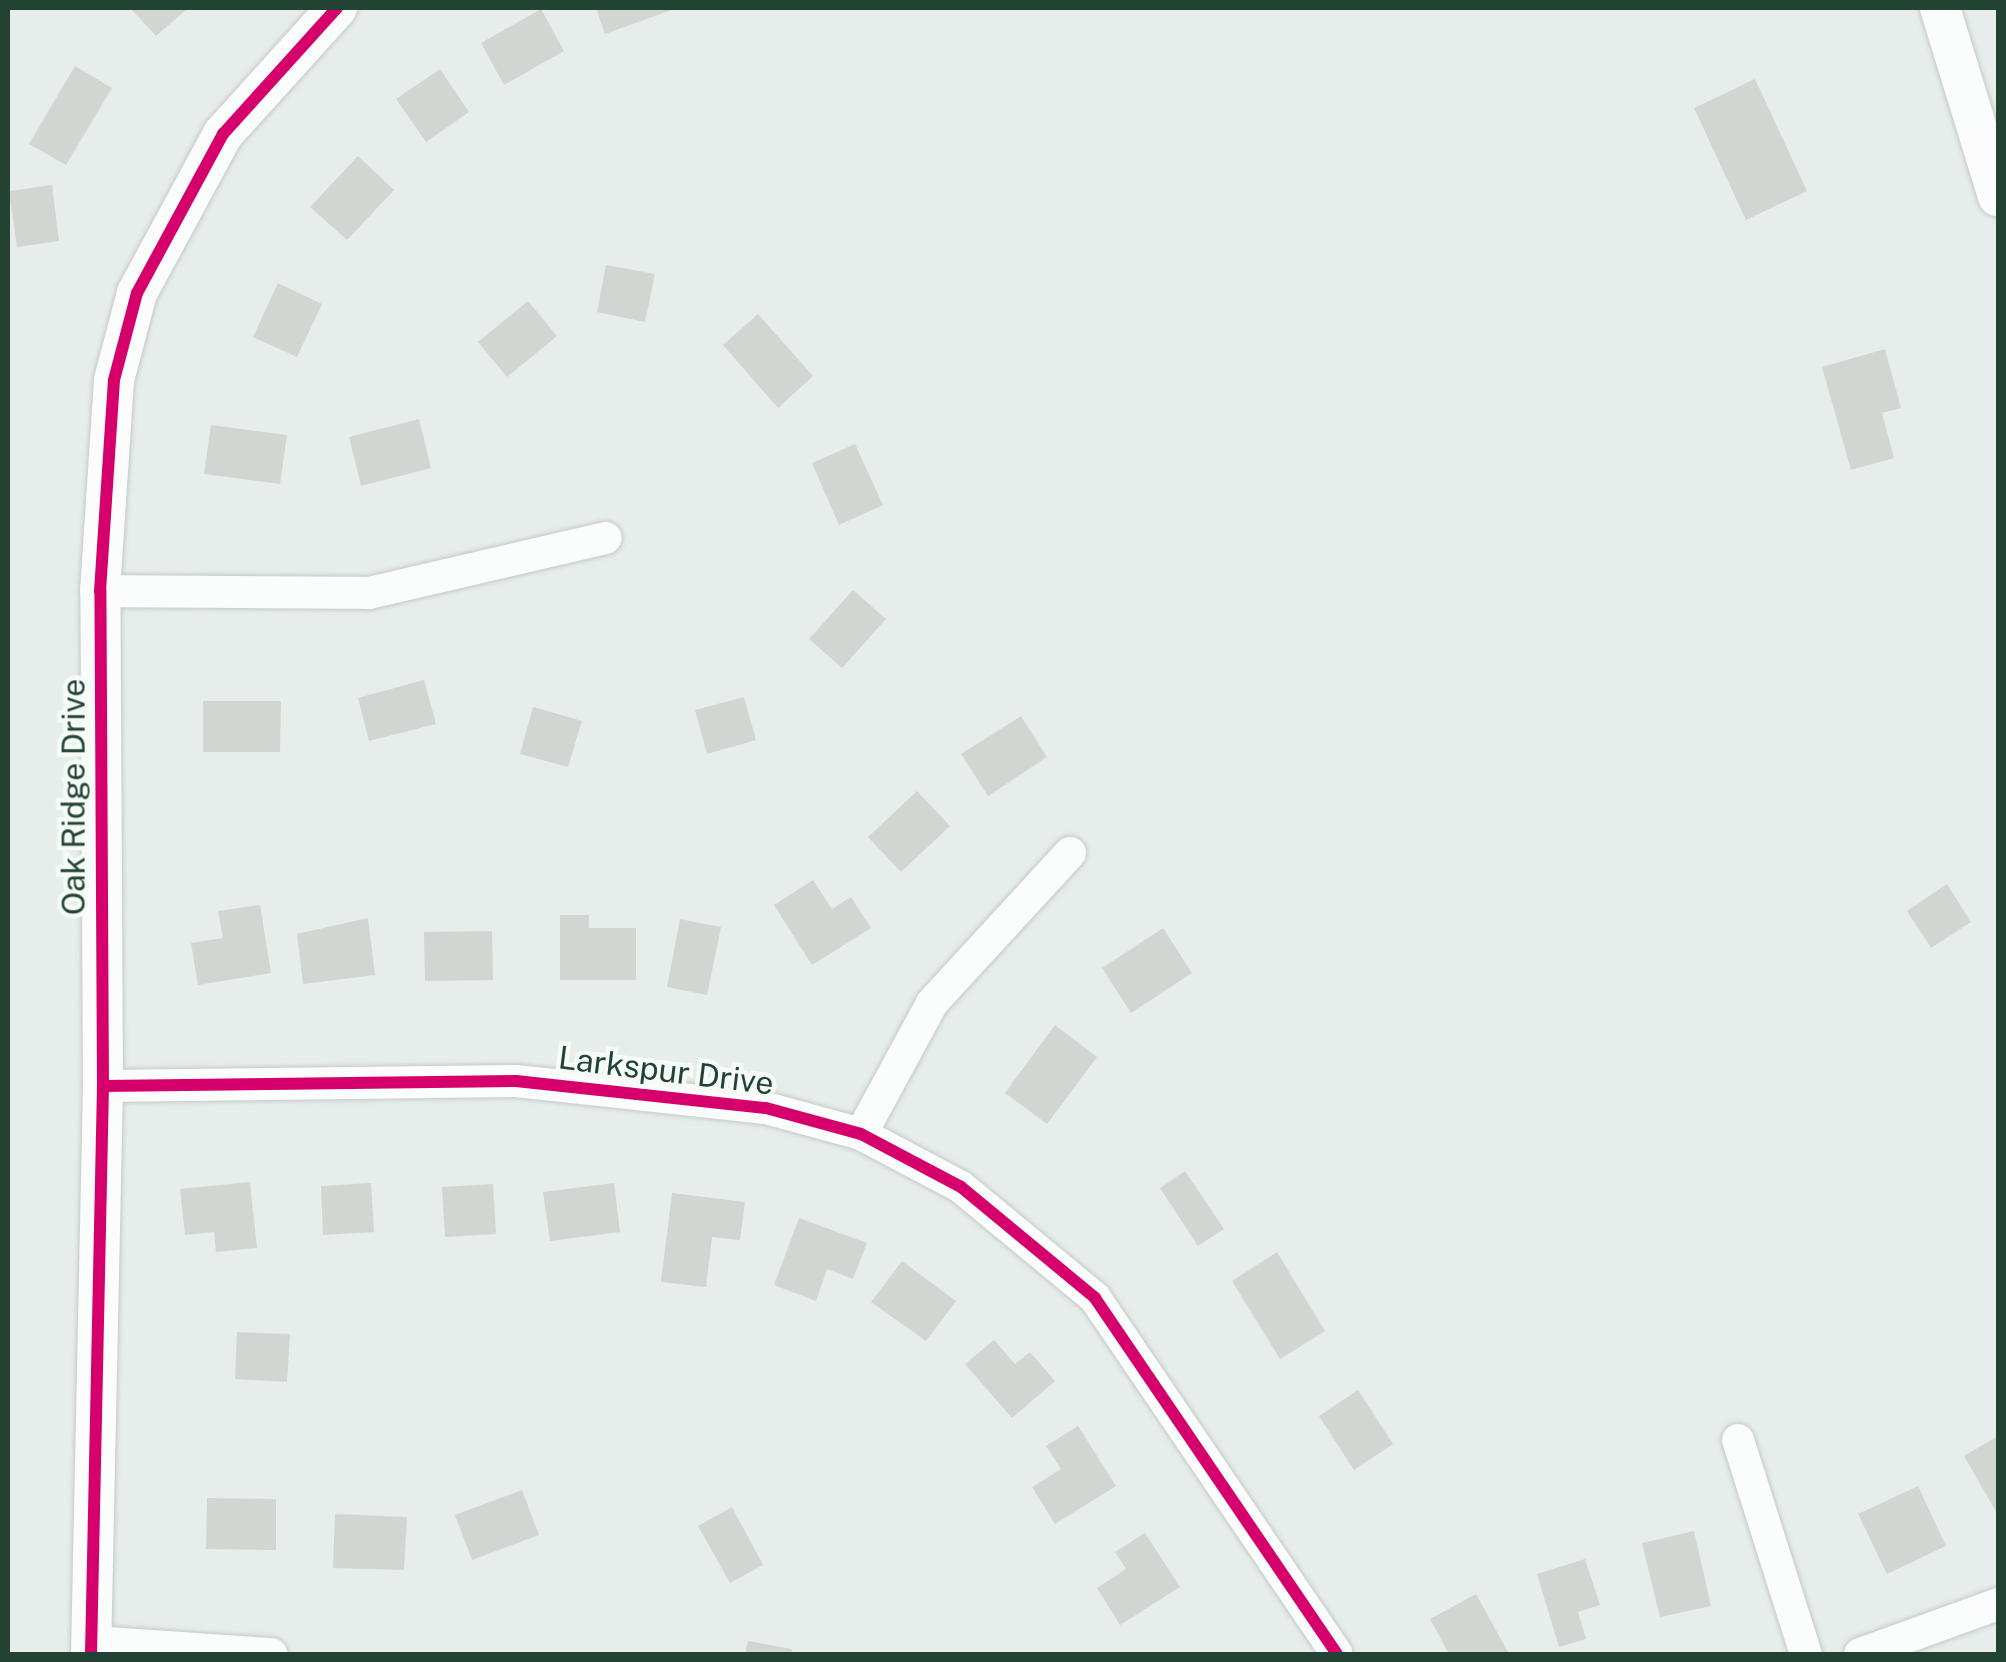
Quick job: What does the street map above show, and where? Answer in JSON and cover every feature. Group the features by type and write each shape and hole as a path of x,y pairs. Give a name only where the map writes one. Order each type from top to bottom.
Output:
{"street":[{"name":"Oak Ridge Drive","path":"92,1648 103,1086 100,591 114,380 137,292 223,134 335,8"},
{"path":"1940,8 1998,196"},
{"path":"100,591 369,593 606,538"},
{"path":"861,1134 932,1003 1070,853"},
{"name":"Larkspur Drive","path":"103,1086 516,1081 766,1108 861,1134 961,1187 1095,1298 1336,1654"},
{"path":"1738,1440 1806,1654"},
{"path":"1860,1654 1998,1604"},
{"path":"92,1648 272,1654"}],"building":[{"path":"130,8 188,8 156,36"},
{"path":"596,8 677,8 605,34"},
{"path":"541,9 564,51 504,85 481,43"},
{"path":"75,66 112,88 66,165 29,144"},
{"path":"440,69 469,112 426,142 396,99"},
{"path":"1755,79 1807,191 1746,220 1694,108"},
{"path":"358,156 394,190 347,240 310,207"},
{"path":"52,185 59,241 17,247 9,191"},
{"path":"606,265 655,274 645,322 597,312"},
{"path":"278,283 322,304 297,357 253,337"},
{"path":"528,301 557,336 507,377 478,342"},
{"path":"758,314 813,376 778,408 723,345"},
{"path":"1885,349 1901,408 1882,413 1894,458 1851,470 1822,367"},
{"path":"419,419 431,468 361,486 349,437"},
{"path":"211,425 287,435 280,484 204,474"},
{"path":"855,444 883,505 839,525 812,463"},
{"path":"853,590 886,619 842,668 809,639"},
{"path":"424,680 436,724 369,741 358,698"},
{"path":"744,697 756,740 707,754 695,710"},
{"path":"203,701 281,701 280,752 203,752"},
{"path":"533,707 582,721 568,767 520,754"},
{"path":"1021,716 1047,757 988,796 961,754"},
{"path":"917,791 950,826 901,872 868,837"},
{"path":"813,880 832,909 851,897 871,928 812,965 774,905"},
{"path":"1947,884 1971,922 1931,948 1907,911"},
{"path":"260,905 271,973 198,985 191,943 223,938 218,911"},
{"path":"560,915 589,915 589,928 636,928 636,980 560,980"},
{"path":"368,918 375,975 303,984 297,934"},
{"path":"680,919 721,927 707,995 667,987"},
{"path":"1163,928 1192,973 1131,1013 1102,968"},
{"path":"492,931 493,980 425,981 424,932"},
{"path":"1055,1025 1097,1057 1047,1124 1005,1093"},
{"path":"1185,1171 1224,1229 1198,1246 1160,1188"},
{"path":"250,1182 257,1248 216,1252 214,1232 185,1235 180,1189"},
{"path":"371,1183 374,1232 323,1235 321,1186"},
{"path":"614,1183 620,1232 550,1241 543,1192"},
{"path":"493,1184 496,1234 445,1237 442,1187"},
{"path":"672,1193 745,1202 740,1240 712,1237 706,1287 661,1282"},
{"path":"799,1218 867,1243 853,1279 827,1269 816,1301 774,1285"},
{"path":"1277,1252 1325,1331 1280,1359 1232,1281"},
{"path":"902,1261 956,1301 926,1341 871,1302"},
{"path":"237,1332 290,1334 287,1382 235,1379"},
{"path":"994,1340 1015,1364 1030,1352 1055,1381 1012,1418 965,1364"},
{"path":"1358,1390 1393,1444 1354,1470 1319,1416"},
{"path":"1078,1426 1116,1486 1055,1524 1032,1487 1061,1469 1046,1446"},
{"path":"1998,1436 1998,1515 1964,1456"},
{"path":"1918,1486 1946,1546 1887,1574 1858,1514"},
{"path":"522,1490 539,1535 472,1560 455,1515"},
{"path":"207,1498 276,1499 276,1550 206,1549"},
{"path":"732,1507 763,1565 730,1583 698,1526"},
{"path":"335,1514 407,1517 404,1570 333,1568"},
{"path":"1694,1531 1711,1606 1660,1617 1642,1543"},
{"path":"1145,1533 1180,1587 1120,1625 1097,1588 1126,1569 1115,1552"},
{"path":"1585,1559 1600,1605 1578,1612 1586,1639 1559,1647 1537,1574"},
{"path":"1476,1594 1509,1654 1449,1654 1430,1619"},
{"path":"748,1641 792,1649 791,1654 745,1654"}],"cycle path":[{"path":"91,1654 103,1086 100,591 114,380 137,293 223,134 337,8"},
{"path":"103,1086 516,1081 766,1108 861,1134 961,1187 1095,1298 1337,1654"}]}
